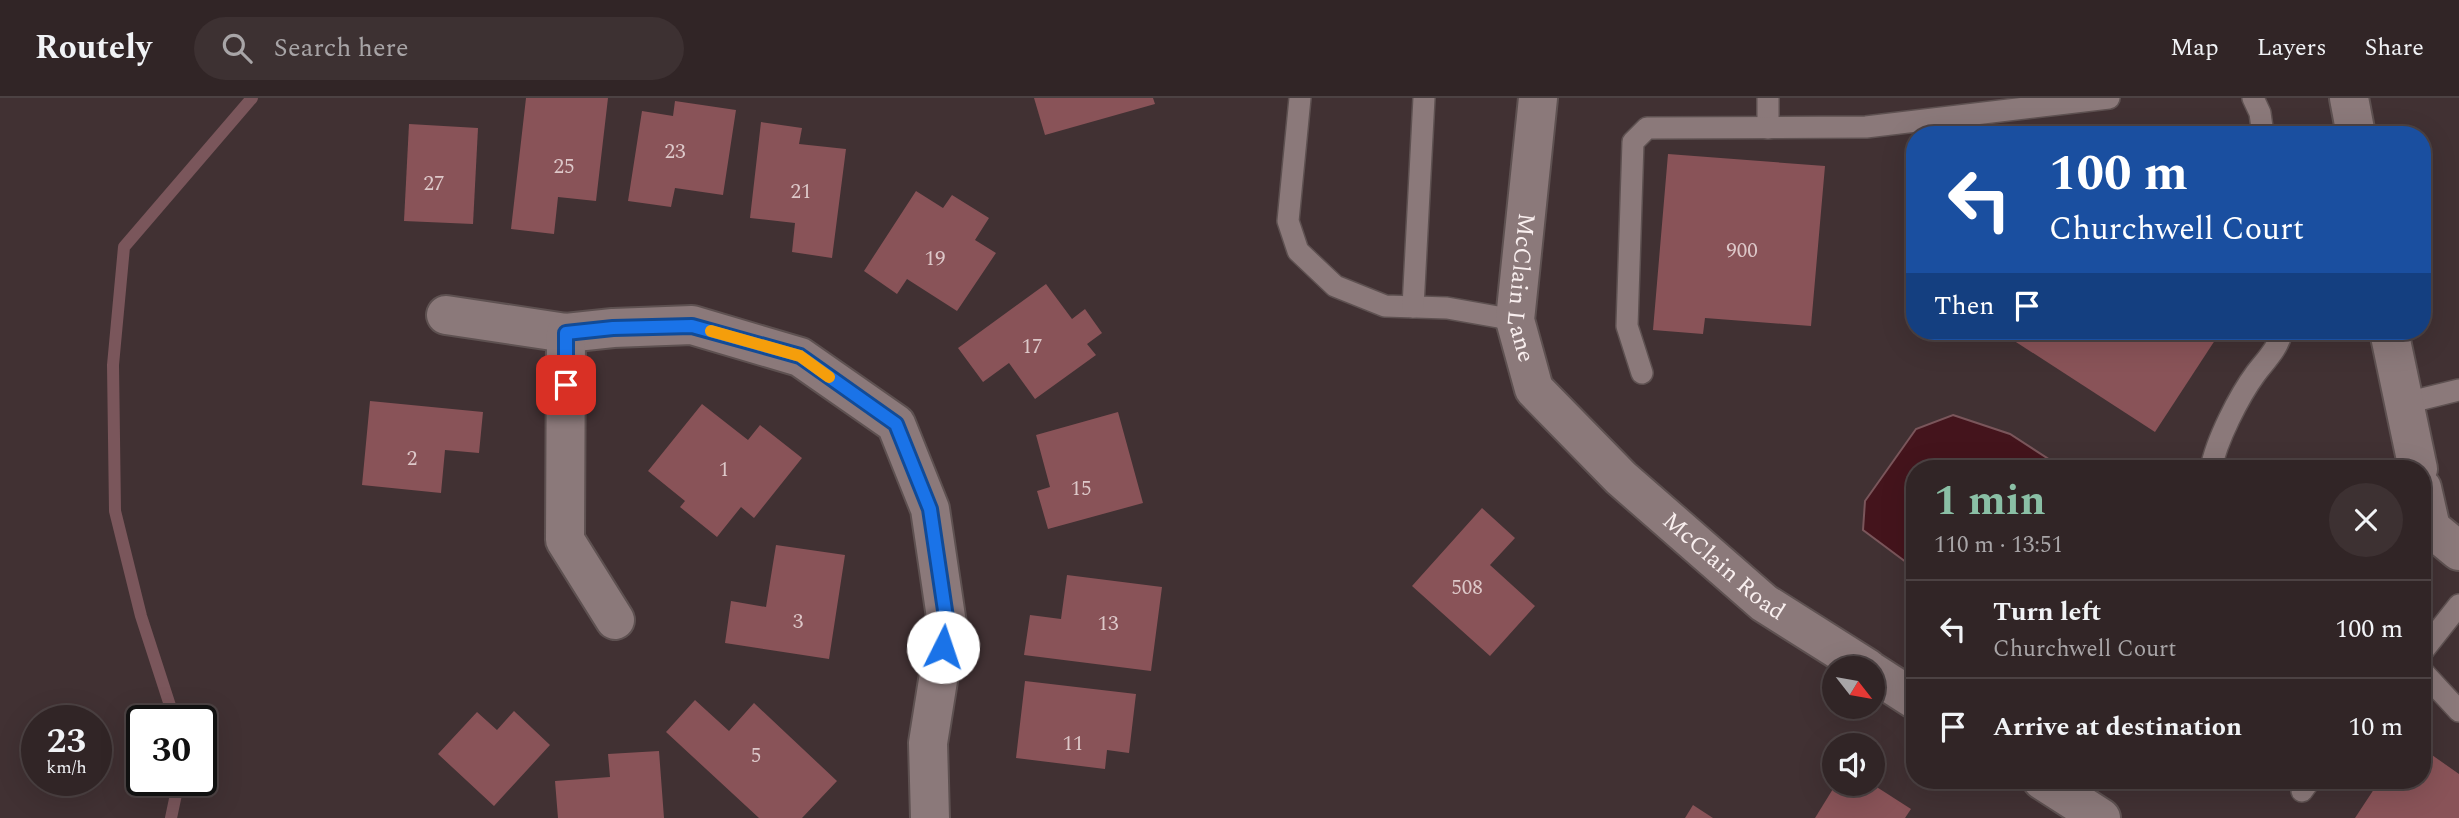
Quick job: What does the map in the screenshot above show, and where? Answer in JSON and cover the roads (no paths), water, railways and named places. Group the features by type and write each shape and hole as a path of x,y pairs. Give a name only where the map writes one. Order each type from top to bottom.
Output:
{"street":[{"name":"McClain Lane","path":"1538,98 1515,320 1534,389 1594,450"},
{"path":"2349,98 2354,126"},
{"path":"446,315 566,333 613,328 692,326 800,356 896,424 930,509 947,624 928,743 930,818"},
{"path":"566,333 565,540 615,620"},
{"path":"2391,340 2416,460"},
{"name":"McClain Road","path":"1594,450 1764,603 1848,656"},
{"path":"2431,528 2459,551"},
{"path":"1885,680 1906,694"},
{"path":"2056,789 2101,818"}],"lane":[{"path":"1300,98 1288,221 1298,251 1335,286 1385,306 1447,308 1515,320"},
{"path":"1413,307 1424,98"},
{"path":"1768,98 1768,128"},
{"path":"1642,373 1627,326 1633,142 1647,128 1866,127 2109,98"},
{"path":"2253,98 2260,113 2262,126"},
{"path":"2213,460 2214,452 2255,375 2278,340"},
{"path":"2402,404 2459,390"},
{"path":"2431,641 2459,605"},
{"path":"2431,681 2459,711"}],"waterway":[{"path":"170,705 141,616 115,511 113,365 124,247 252,98"},
{"path":"171,818 176,796"}]}
